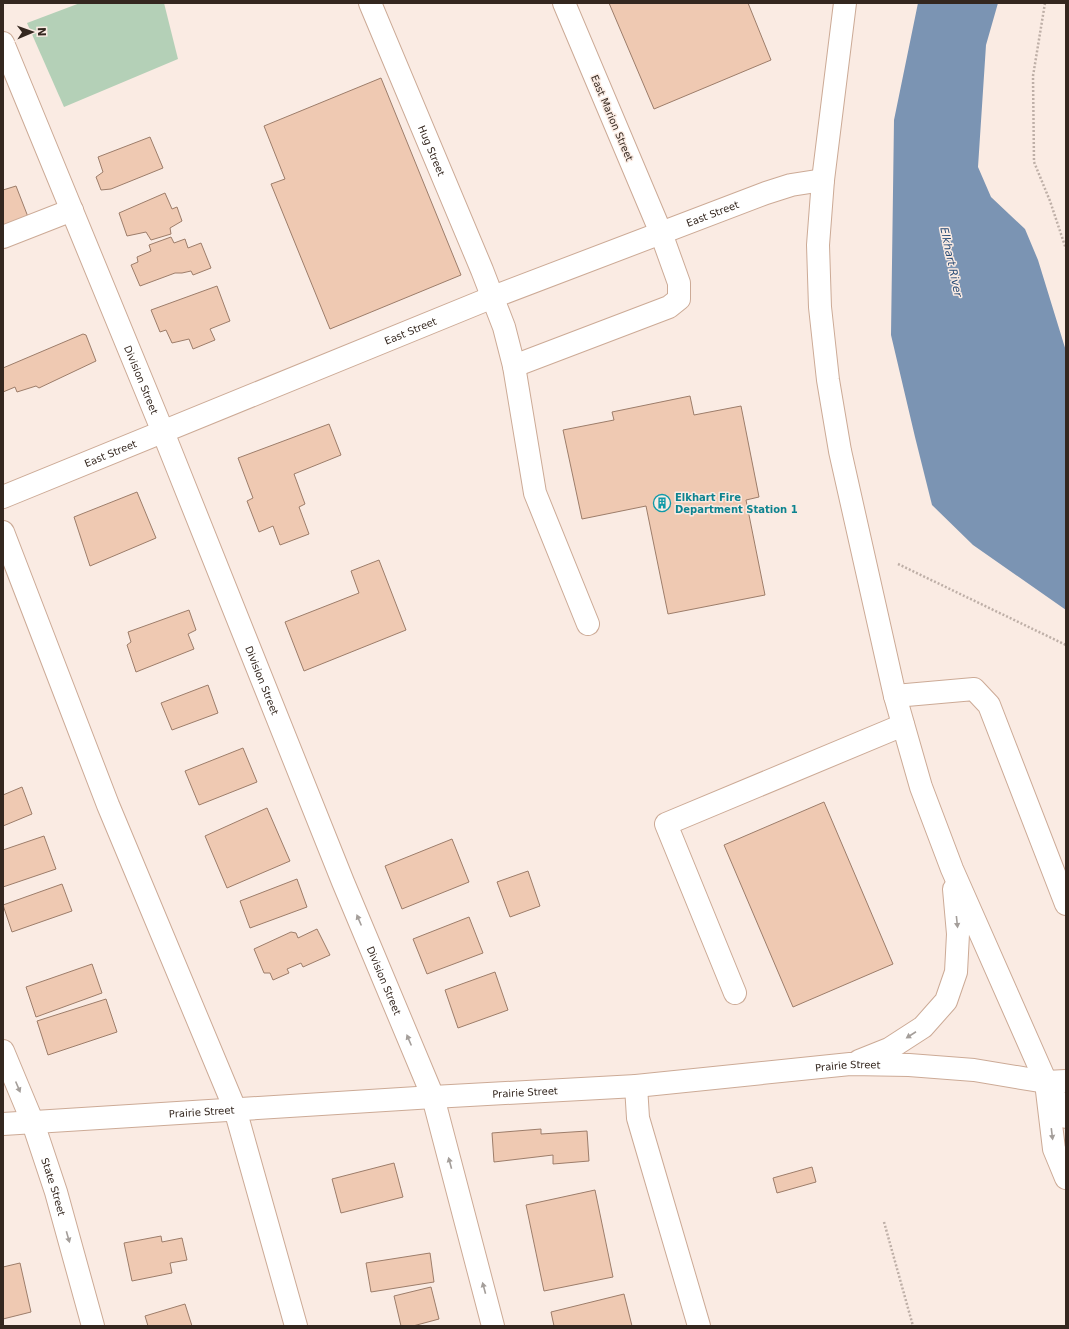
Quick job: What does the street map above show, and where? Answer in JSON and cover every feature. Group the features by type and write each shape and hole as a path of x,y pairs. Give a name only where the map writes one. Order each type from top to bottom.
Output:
{"street":[{"name":"Hug Street","path":"370,3 493,297 504,327 514,366 535,493 588,624"},
{"name":"East Marion Street","path":"514,366 669,307 679,299 679,283 661,233 564,3"},
{"path":"845,3 823,180 818,253 820,307 828,380 841,459 895,696 921,787 952,869 1056,1081 1066,1117"},
{"name":"Division Street","path":"3,43 163,432 340,874 433,1097 494,1326"},
{"name":"East Street","path":"3,497 493,297 791,185 823,180"},
{"path":"3,237 72,210"},
{"path":"3,532 108,805 235,1109 296,1326"},
{"path":"895,696 974,690 989,705 1066,904"},
{"path":"735,993 666,824 903,725"},
{"path":"850,1064 889,1049 922,1027 946,1001 956,972 957,964 958,934 952,869"},
{"name":"State Street","path":"3,1051 33,1122 56,1192 93,1326"},
{"name":"Prairie Street","path":"3,1124 636,1086 850,1064 909,1065 974,1070 1056,1081 1066,1096"},
{"path":"1056,1081 1054,1149 1066,1178"},
{"path":"636,1086 638,1118 699,1326"}],"path":[{"path":"1045,3 1033,76 1034,162 1050,201 1066,249"},
{"path":"898,564 1066,645"},
{"path":"884,1222 913,1326"}],"green space":[{"path":"80,3 164,3 178,59 64,107 27,23"}],"water":[{"name":"Elkhart River","path":"918,3 998,3 986,45 978,167 991,197 1025,229 1038,260 1066,351 1066,610 973,545 932,505 915,437 891,335 894,120"}],"building":[{"path":"609,3 748,3 771,60 654,109"},
{"path":"381,78 461,275 330,329 271,184 285,179 264,126"},
{"path":"150,137 163,168 111,189 101,190 96,177 103,172 98,157"},
{"path":"16,186 30,222 3,232 3,190"},
{"path":"165,193 172,209 177,207 182,221 170,228 171,234 151,240 146,232 127,236 119,213"},
{"path":"171,237 174,243 185,239 188,248 201,243 211,268 193,275 191,271 175,273 140,286 131,265 138,262 137,257 151,251 149,245"},
{"path":"217,286 230,321 210,329 215,340 193,349 189,339 172,343 166,330 160,332 151,310"},
{"path":"83,334 86,335 96,361 39,388 36,386 17,392 15,387 3,392 3,368"},
{"name":"Elkhart Fire Department Station 1","path":"690,396 694,415 741,406 759,497 746,500 765,595 668,614 646,506 582,519 563,430 614,420 612,412"},
{"path":"329,424 341,455 294,474 305,504 299,507 309,534 280,545 273,526 259,532 247,501 253,498 238,458"},
{"path":"137,492 156,538 90,566 74,517"},
{"path":"379,560 406,630 304,671 285,622 359,593 351,571"},
{"path":"189,610 196,630 188,634 194,649 136,672 127,645 131,642 128,632"},
{"path":"208,685 218,713 172,730 161,703"},
{"path":"243,748 257,782 199,805 185,771"},
{"path":"22,787 32,814 3,826 3,795"},
{"path":"824,802 893,964 793,1007 724,845"},
{"path":"267,808 290,861 227,888 205,836"},
{"path":"44,836 56,869 3,887 3,850"},
{"path":"452,839 469,882 402,909 385,866"},
{"path":"528,871 540,906 510,917 497,882"},
{"path":"297,879 307,907 250,928 240,901"},
{"path":"62,884 72,911 12,932 3,905"},
{"path":"469,917 483,953 427,974 413,939"},
{"path":"317,929 330,955 303,967 301,963 287,969 289,973 273,980 270,973 264,973 254,949 291,932 296,933 298,938"},
{"path":"92,964 102,993 36,1017 26,987"},
{"path":"495,972 508,1010 458,1028 445,990"},
{"path":"106,999 117,1032 48,1055 37,1021"},
{"path":"541,1129 541,1134 587,1131 589,1161 553,1164 553,1155 494,1162 492,1133"},
{"path":"394,1163 403,1197 341,1213 332,1179"},
{"path":"812,1167 816,1182 777,1193 773,1178"},
{"path":"595,1190 613,1277 544,1291 526,1205"},
{"path":"161,1236 162,1242 182,1238 187,1260 170,1263 172,1273 132,1281 124,1243"},
{"path":"430,1253 434,1282 371,1292 366,1263"},
{"path":"20,1263 31,1312 3,1319 3,1267"},
{"path":"431,1287 439,1319 413,1326 401,1326 394,1296"},
{"path":"624,1294 632,1326 554,1326 551,1312"},
{"path":"185,1304 192,1326 148,1326 145,1316"}],"place":[{"name":"Elkhart Fire Department Station 1","path":"662,503"}]}
